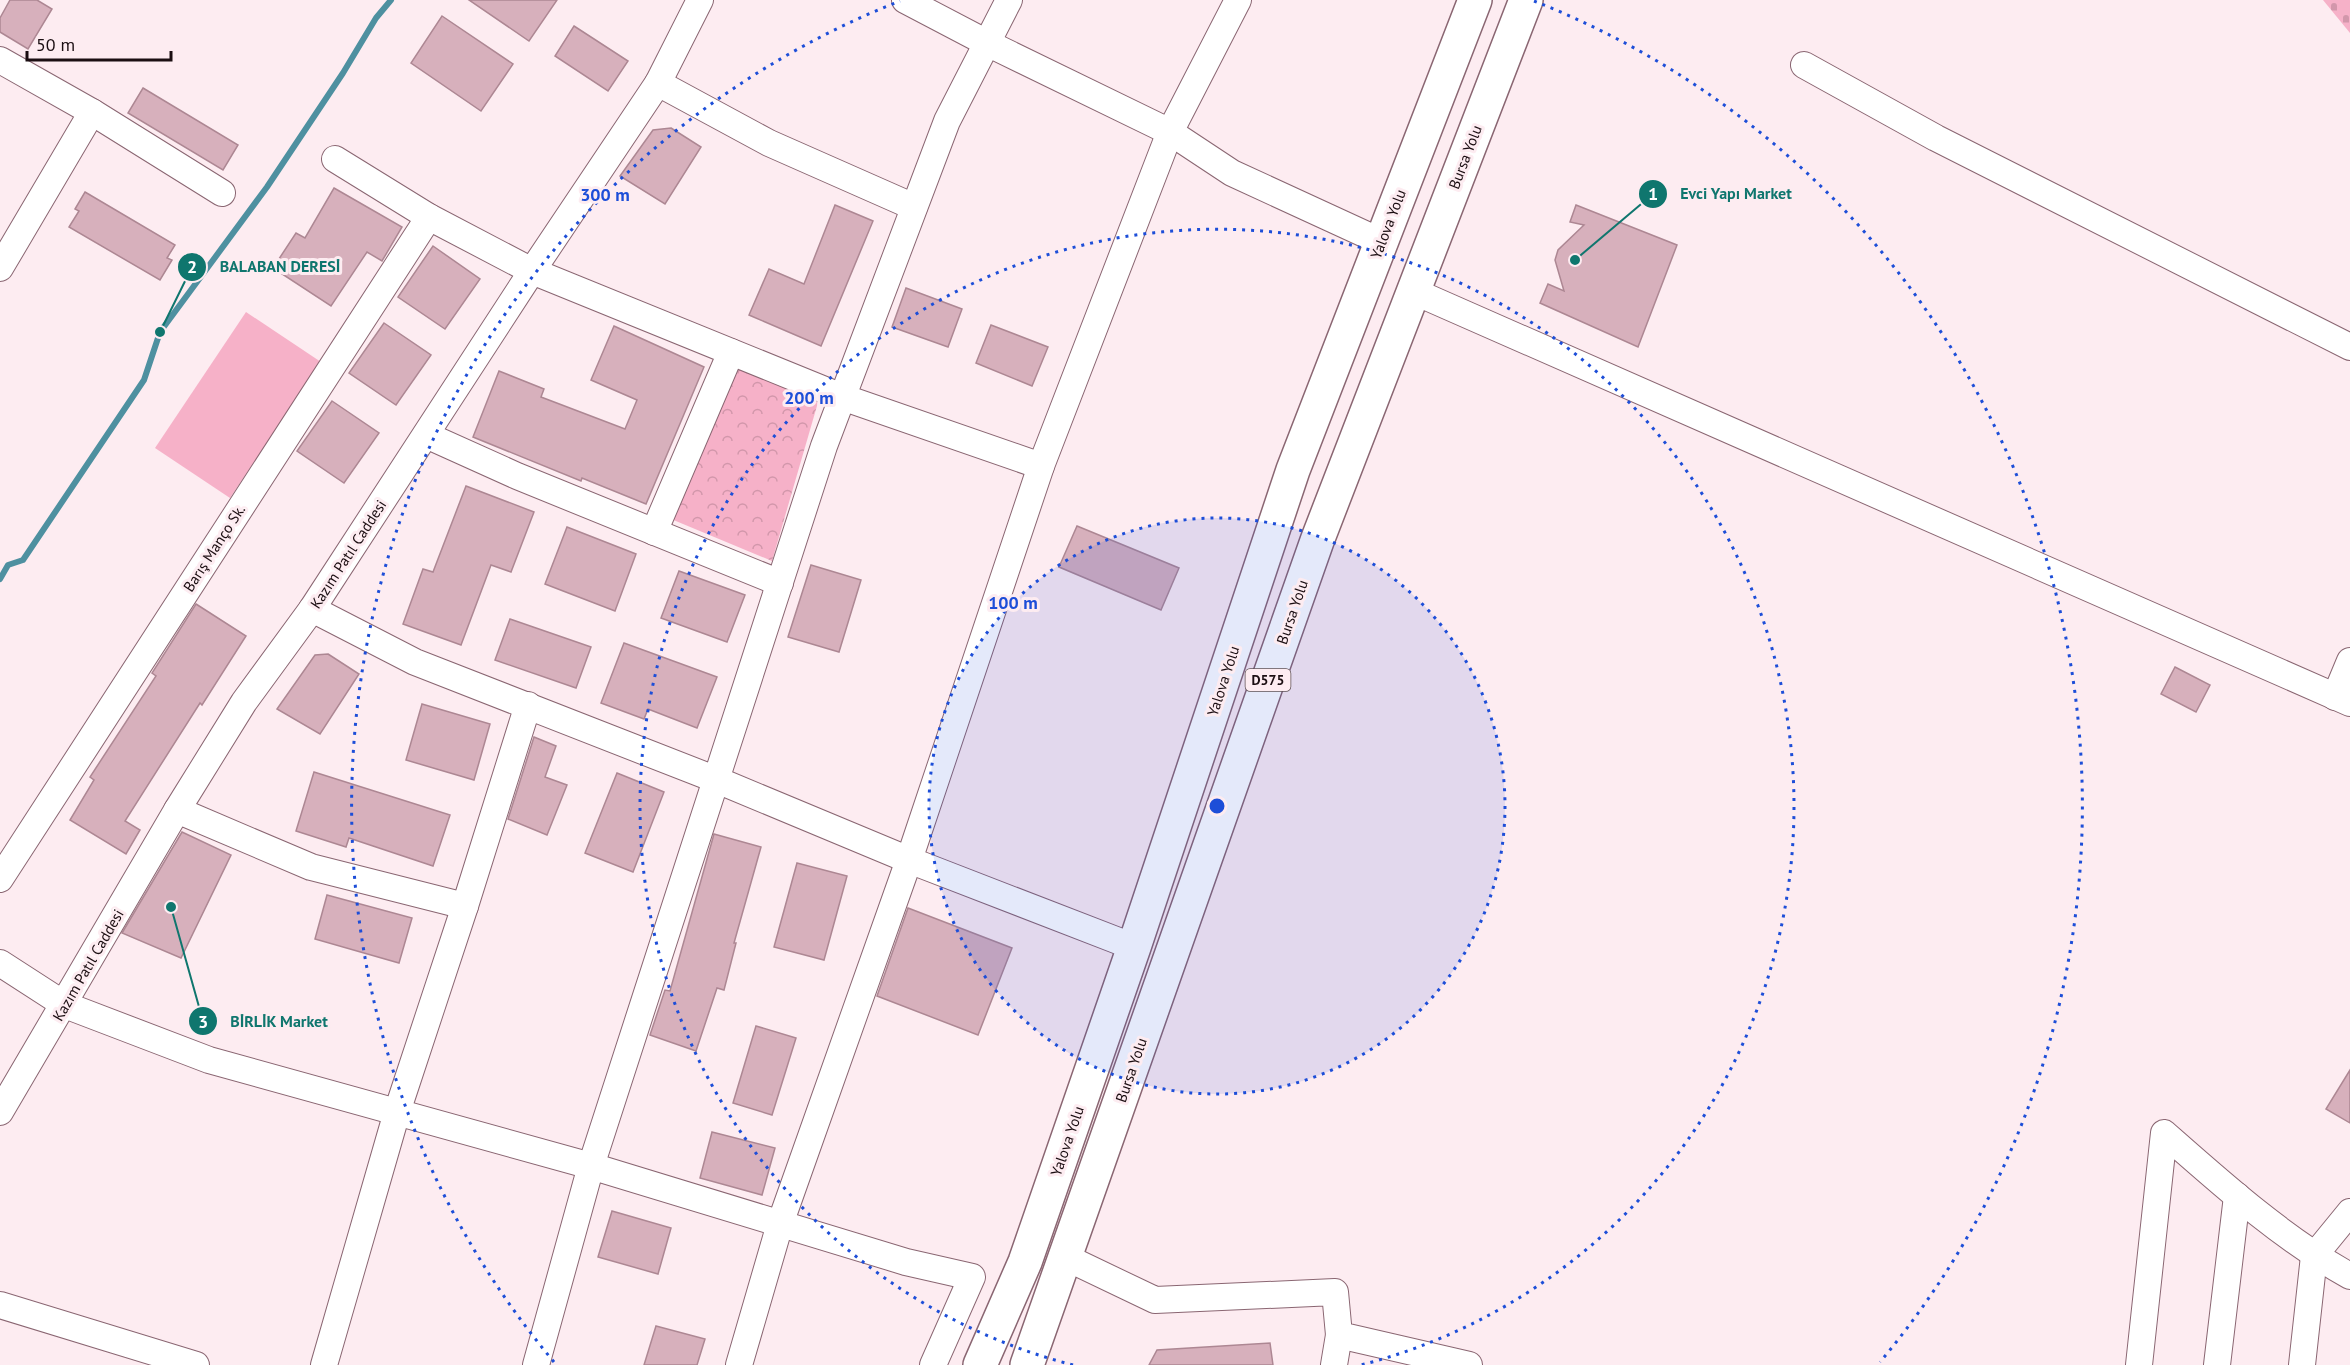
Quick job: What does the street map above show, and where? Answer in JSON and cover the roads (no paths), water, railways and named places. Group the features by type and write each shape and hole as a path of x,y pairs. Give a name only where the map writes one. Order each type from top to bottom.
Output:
{"highway":[{"name":"Yalova Yolu","path":"980,1365 1025,1262 1134,947 1293,470 1475,0"},
{"name":"Bursa Yolu","path":"1027,1365 1317,541 1526,0"}],"street":[{"name":"Kazım Patıl Caddesi","path":"0,1112 65,1005 177,810 244,702 312,609 532,271 658,83 700,0"},
{"path":"906,0 987,43 1170,132 1232,173 1382,242"},
{"path":"536,1365 591,1166 824,446 947,121 1009,0"},
{"path":"739,1365 780,1224 909,860 1041,466 1170,132 1238,0"},
{"path":"0,60 92,112 222,194"},
{"path":"1804,65 1936,138 2350,347"},
{"path":"658,83 769,142 914,207"},
{"path":"3,257 92,112"},
{"path":"335,159 429,217 532,271 842,397 1041,466"},
{"name":"Barış Manço Sk.","path":"0,879 429,217"},
{"path":"1413,291 2342,700 2350,661"},
{"path":"654,532 731,352"},
{"path":"426,435 517,476 780,583"},
{"path":"312,609 415,662 717,780 909,860 1134,947"},
{"path":"324,1365 397,1112 528,705"},
{"path":"177,810 311,867 465,906"},
{"path":"0,963 65,1005 209,1060 591,1166 906,1262 972,1277 933,1365"},
{"path":"2139,1365 2164,1133 2237,1196 2314,1256 2350,1276"},
{"path":"2217,1365 2237,1196"},
{"path":"2302,1365 2314,1256 2350,1212"},
{"path":"1065,1257 1155,1300 1335,1292 1339,1335 1334,1365"},
{"path":"0,1305 196,1365"},
{"path":"1339,1335 1469,1365"}],"waterway":[{"path":"0,579 8,565 23,560 144,380 160,332 267,187 343,73 376,18 391,0"}],"place":[{"name":"Evci Yapı Market","path":"1575,260"},
{"name":"BALABAN DERESİ","path":"160,332"},
{"name":"BİRLİK Market","path":"171,907"}]}
